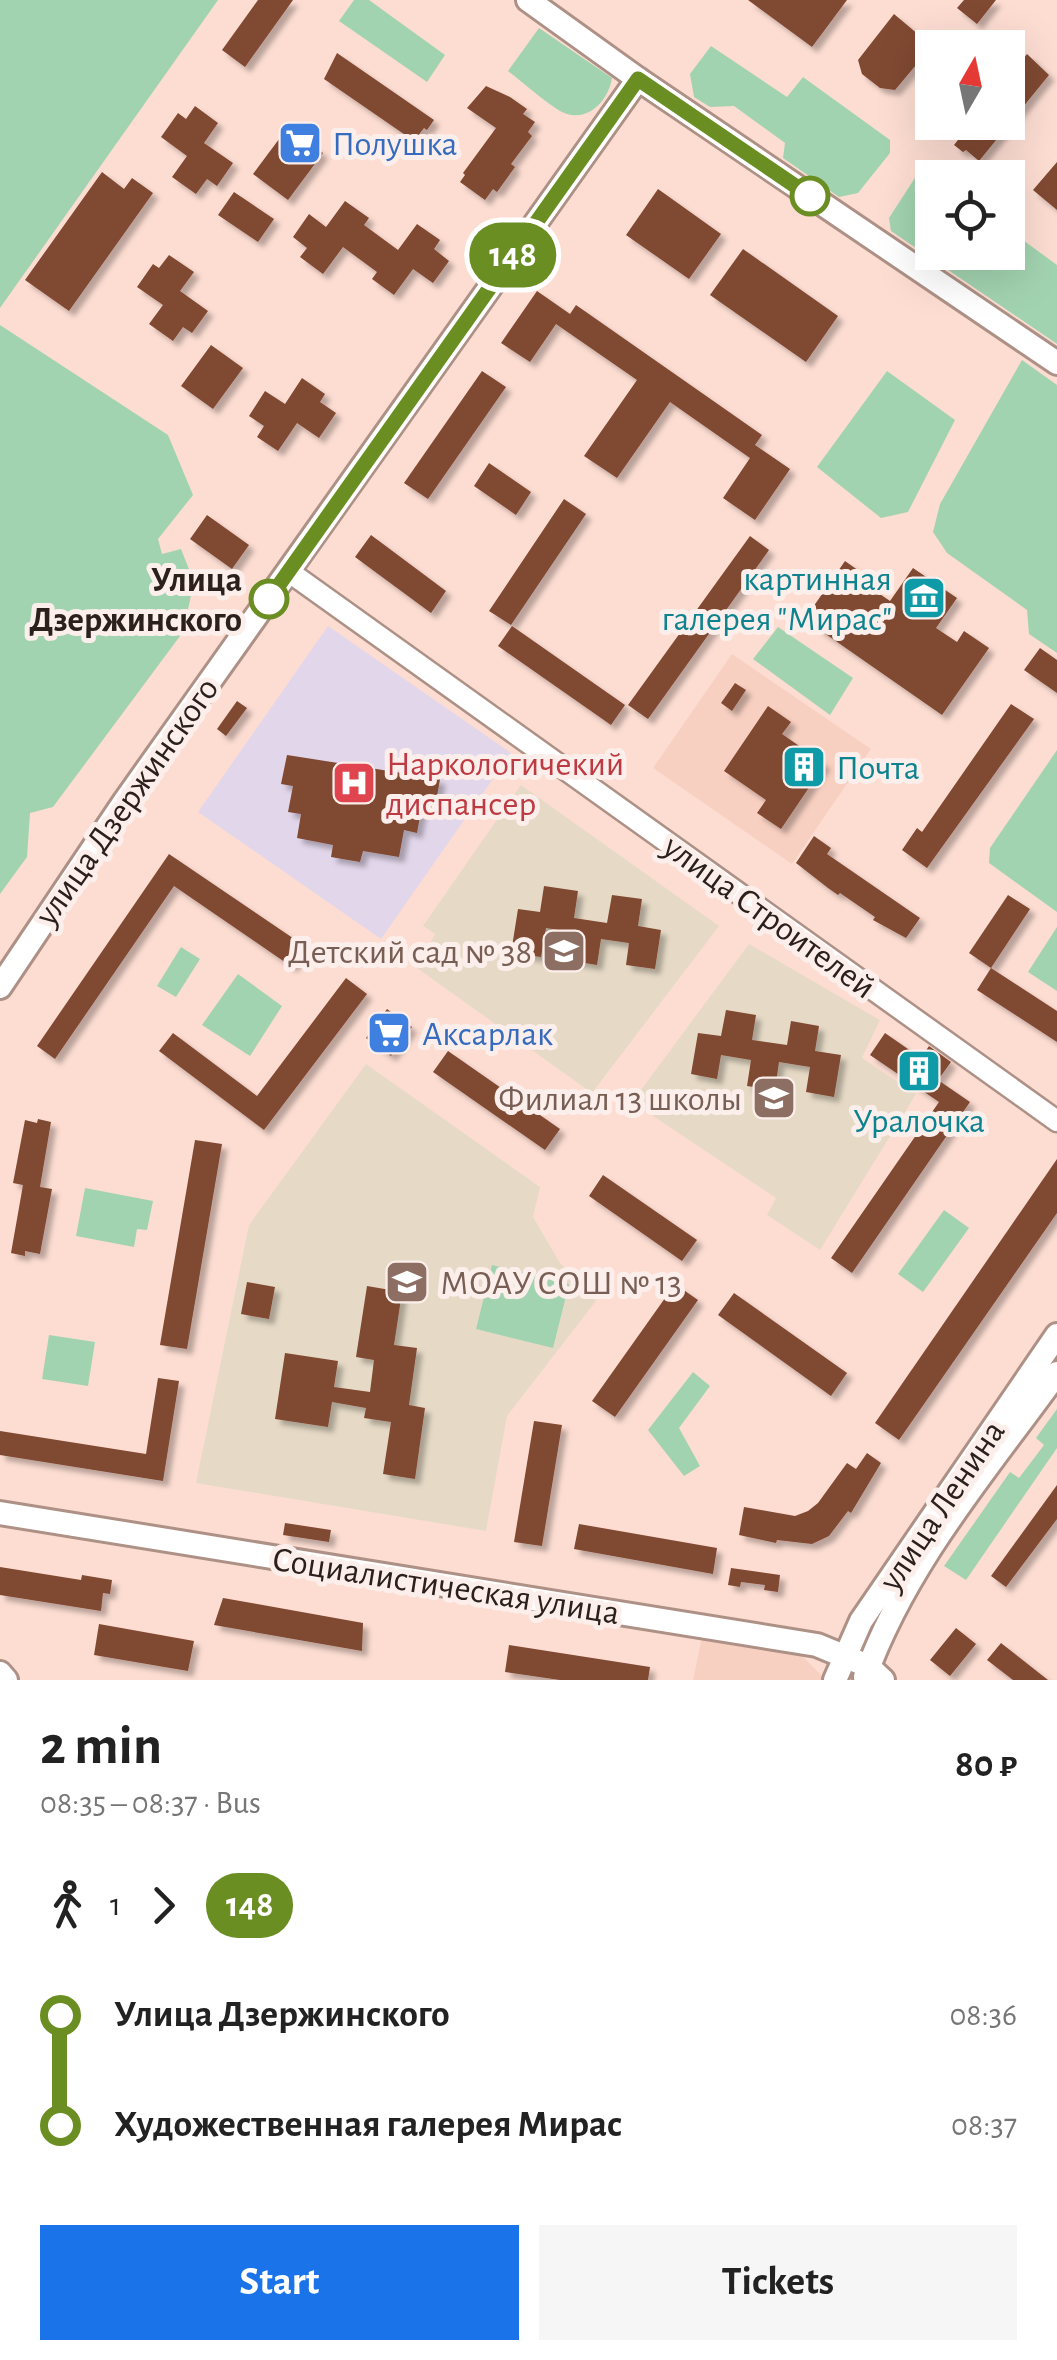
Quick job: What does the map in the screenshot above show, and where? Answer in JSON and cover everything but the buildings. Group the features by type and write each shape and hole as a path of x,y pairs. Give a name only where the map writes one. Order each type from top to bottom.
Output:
{"main road":[{"path":"528,0 1057,364"},
{"name":"улица Дзержинского","path":"0,987 124,802 638,79"},
{"name":"улица Ленина","path":"835,1680 844,1654 872,1605 1057,1335"},
{"name":"улица Ленина","path":"872,1675 886,1620 920,1562 1057,1372"},
{"name":"Социалистическая улица","path":"0,1513 817,1645 844,1654 872,1675"},
{"path":"0,1674 6,1680"}],"street":[{"name":"улица Строителей","path":"288,571 1057,1121"}],"shaded area":[{"name":"Наркологичекий диспансер","path":"328,626 511,753 381,939 198,812"},
{"path":"732,654 871,749 792,864 653,768"},
{"name":"Детский сад № 38","path":"521,785 719,926 592,1093 417,968 435,934 423,926"},
{"name":"Филиал 13 школы","path":"749,944 880,1020 862,1058 916,1094 820,1250 767,1215 776,1198 632,1102"},
{"name":"МОАУ СОШ № 13","path":"366,1064 540,1187 533,1217 560,1263 596,1301 507,1416 486,1531 196,1483 249,1225"},
{"path":"704,1627 787,1641 826,1680 693,1680"}],"green space":[{"path":"0,0 218,0 0,308"},
{"path":"354,0 369,0 445,55 427,82 339,21"},
{"path":"539,28 612,78 603,100 591,111 576,115 562,112 508,71"},
{"path":"711,46 787,97 803,77 890,140 890,153 858,193 839,197 783,158 785,143 734,106 710,107 694,97 690,74"},
{"path":"915,178 915,247 891,231 889,218"},
{"path":"1025,241 1057,265 1057,344 948,270 1025,270"},
{"path":"0,325 168,435 193,495 158,539 162,554 181,549 194,582 183,632 53,807 30,813 27,857 0,894"},
{"path":"1022,360 1057,385 1057,653 1029,634 1027,610 947,553 933,532 940,504"},
{"path":"887,371 955,420 908,512 881,518 817,467"},
{"path":"778,627 853,678 830,715 753,659"},
{"path":"1057,750 1057,912 989,863 990,848"},
{"path":"1057,927 1057,991 1028,972"},
{"path":"181,947 200,959 176,997 157,986"},
{"path":"238,974 282,1006 250,1056 202,1025"},
{"path":"85,1188 153,1201 147,1230 137,1229 134,1247 76,1236"},
{"path":"944,1210 969,1228 923,1292 898,1274"},
{"path":"492,1265 569,1284 553,1348 476,1329"},
{"path":"49,1335 95,1342 88,1386 42,1379"},
{"path":"693,1372 710,1386 679,1428 700,1466 684,1476 648,1430"},
{"path":"1057,1409 1057,1448 966,1580 944,1566 1010,1472 1019,1478 1044,1445 1036,1438"}],"bus line":[{"name":"148","path":"269,599 638,79 810,196"}],"place":[{"name":"Полушка","path":"300,143"},
{"name":"картинная галерея \"Мирас\"","path":"924,598"},
{"name":"Улица Дзержинского","path":"269,599"},
{"name":"Почта","path":"804,767"},
{"name":"Наркологичекий диспансер","path":"354,783"},
{"name":"Детский сад № 38","path":"564,951"},
{"name":"Аксарлак","path":"389,1033"},
{"name":"Уралочка","path":"919,1071"},
{"name":"Филиал 13 школы","path":"774,1098"},
{"name":"МОАУ СОШ № 13","path":"407,1282"}]}
